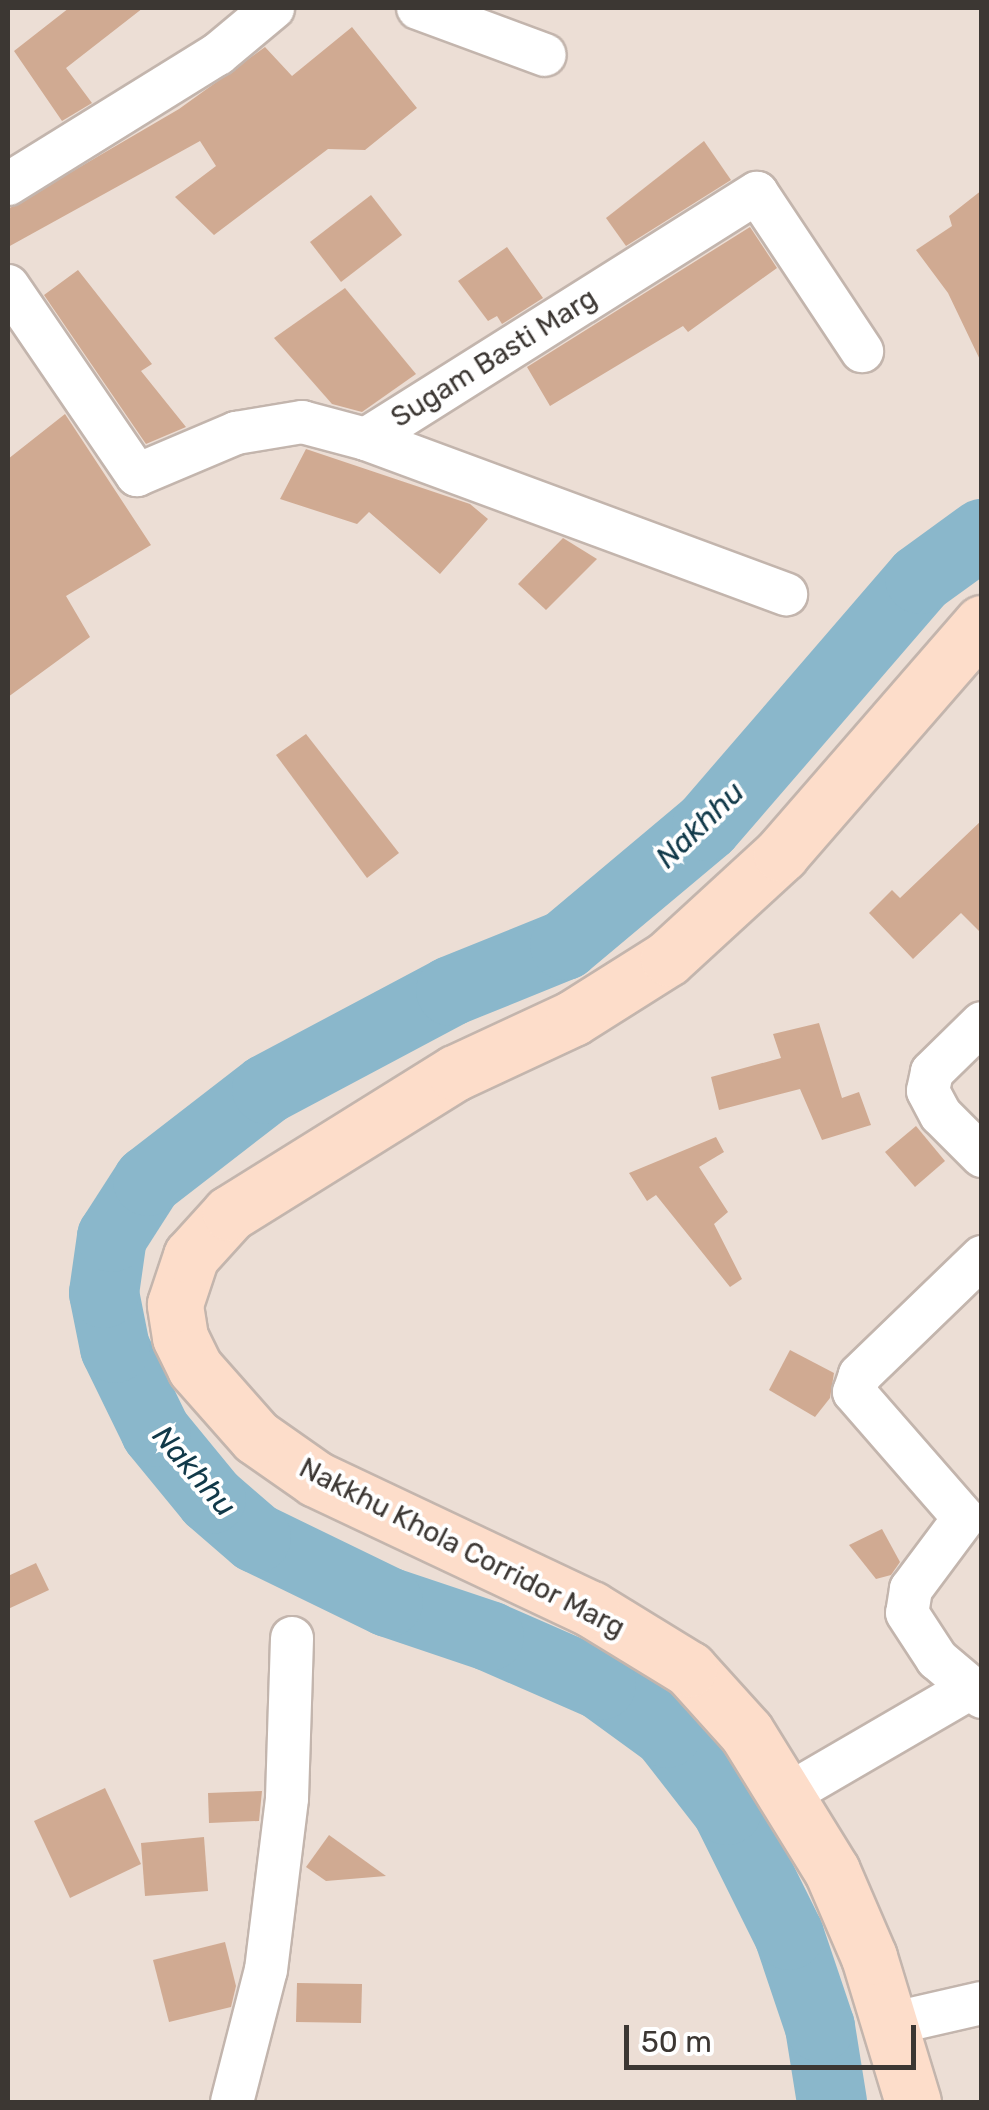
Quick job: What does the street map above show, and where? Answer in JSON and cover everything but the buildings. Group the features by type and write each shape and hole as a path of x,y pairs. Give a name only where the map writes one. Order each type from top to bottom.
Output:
{"street":[{"path":"8,184 218,54 273,8"},
{"path":"418,8 546,55"},
{"name":"Sugam Basti Marg","path":"8,286 137,475 210,442 302,422 366,438 757,193 862,351"},
{"path":"366,438 786,594"},
{"name":"Nakkhu Khola Corridor Marg","path":"913,2102 890,2024 832,1872 746,1732 688,1669 590,1609 316,1479 256,1437 196,1368 180,1337 175,1304 191,1256 230,1212 455,1074 573,1018 668,958 782,854 982,622"},
{"path":"982,1022 932,1072 928,1091 941,1114 982,1156"},
{"path":"785,1796 975,1693 917,1634 907,1613 911,1589 972,1509 854,1392 860,1375 982,1257"},
{"path":"232,2102 270,1932 288,1798 292,1638"},
{"path":"890,2024 982,2003"}],"waterway":[{"name":"Nakhhu","path":"832,2102 820,2027 789,1935 727,1810 667,1733 601,1685 489,1636 388,1602 256,1538 211,1499 156,1432 115,1348 104,1293 112,1237 148,1181 267,1089 451,991 565,945 707,826 920,579 982,534"}]}
